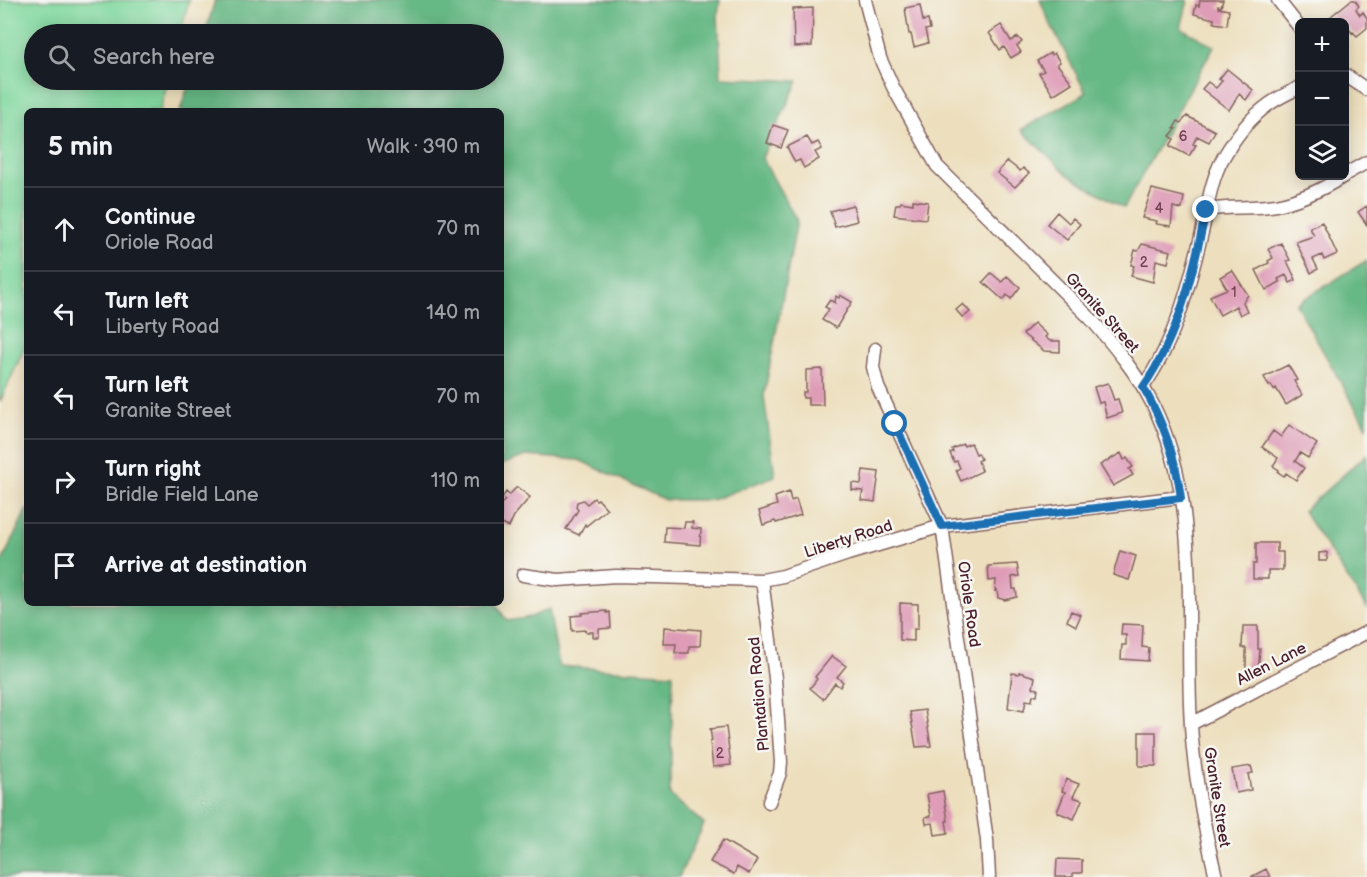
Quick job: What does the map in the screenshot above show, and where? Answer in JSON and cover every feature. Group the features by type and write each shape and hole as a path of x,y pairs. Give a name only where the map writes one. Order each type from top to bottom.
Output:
{"street":[{"name":"Granite Street","path":"865,0 880,58 893,87 937,166 1091,319 1114,345 1153,404 1170,445 1181,498 1188,555 1191,724 1196,775 1216,877"},
{"path":"1278,0 1295,23"},
{"path":"1349,77 1367,90"},
{"path":"1143,387 1163,353 1177,320 1190,277 1211,185 1223,158 1243,130 1267,105 1295,89"},
{"path":"1349,172 1367,162"},
{"path":"1206,210 1274,205 1304,198 1335,180"},
{"name":"Oriole Road","path":"875,349 873,367 878,387 942,526 987,840 989,877"},
{"name":"Liberty Road","path":"523,575 558,580 616,576 762,580 783,576 942,526 1181,498"},
{"name":"Plantation Road","path":"762,580 775,678 781,762 780,773 769,802"},
{"name":"Allen Lane","path":"1191,724 1367,632"}],"green space":[{"path":"0,0 189,0 183,24 24,24 24,90 165,90 161,108 24,108 24,349 0,402"},
{"path":"215,0 720,0 718,15 721,77 798,81 762,158 797,221 764,396 775,476 712,500 665,500 579,460 526,456 504,464 504,108 181,108 187,90 504,90 504,24 208,24"},
{"path":"1040,0 1188,0 1181,28 1214,46 1124,208 1068,175 1021,130 1086,93"},
{"path":"1367,260 1367,428 1296,304"},
{"path":"1367,454 1367,608 1303,511"},
{"path":"24,515 24,606 497,606 507,621 531,617 549,609 559,666 673,674 670,795 704,824 679,877 0,877 0,566"}],"building":[{"path":"1200,0 1223,0 1221,7 1218,6 1218,8 1229,10 1227,25 1214,23 1214,19 1194,14"},
{"path":"1351,0 1355,0 1359,6 1356,9 1360,15 1363,12 1367,18 1367,28 1357,36 1349,29 1349,18 1329,18"},
{"path":"920,5 923,21 928,20 930,29 925,30 928,43 914,47 911,34 909,34 905,8"},
{"path":"813,8 812,46 794,47 793,9"},
{"path":"1001,25 1011,41 1018,37 1022,42 1017,46 1021,52 1011,58 1004,47 1000,50 989,33"},
{"path":"1050,53 1052,55 1054,53 1060,62 1057,64 1072,83 1053,95 1039,73 1044,71 1037,61"},
{"path":"1227,69 1253,90 1246,100 1239,94 1229,110 1202,89 1208,82 1216,88 1222,81 1219,79"},
{"path":"1187,116 1215,131 1209,142 1197,136 1193,144 1196,145 1189,156 1170,146 1174,139 1170,136 1176,129 1174,128 1178,121 1181,123"},
{"path":"773,125 788,130 781,148 767,143"},
{"path":"807,137 812,145 818,142 822,149 815,152 819,159 804,168 800,160 795,162 787,147"},
{"path":"1007,161 1020,171 1023,168 1029,173 1015,187 997,173"},
{"path":"1152,189 1184,197 1182,209 1173,207 1171,226 1156,224 1157,221 1142,218"},
{"path":"913,200 928,202 926,219 894,215 896,204 901,202 913,204"},
{"path":"853,205 857,221 835,227 830,211"},
{"path":"1367,206 1367,225 1358,212"},
{"path":"1057,212 1069,223 1073,218 1080,224 1067,240 1047,224"},
{"path":"1322,222 1337,254 1324,260 1322,255 1313,259 1318,269 1311,273 1296,242 1314,236 1310,228"},
{"path":"1281,243 1290,260 1287,261 1296,280 1290,283 1286,275 1278,279 1280,282 1266,290 1256,270 1273,258 1268,249"},
{"path":"1142,244 1171,251 1168,263 1156,260 1153,282 1131,276 1135,250 1138,251"},
{"path":"1232,270 1248,295 1243,302 1247,311 1240,315 1236,306 1220,315 1210,296 1227,289 1220,277"},
{"path":"991,273 1002,282 1007,276 1020,287 1011,299 1007,295 1003,300 983,282"},
{"path":"840,295 852,302 836,328 822,320 829,309 825,307 830,300 835,303 836,296 839,298"},
{"path":"963,304 970,312 963,318 956,310"},
{"path":"1034,323 1050,341 1060,341 1060,352 1044,351 1023,334"},
{"path":"1288,365 1297,380 1294,381 1302,395 1286,405 1276,388 1274,390 1271,385 1269,386 1264,377"},
{"path":"822,369 823,405 808,405 808,398 803,398 803,392 806,392 806,370"},
{"path":"1108,383 1114,400 1118,399 1122,413 1107,418 1103,402 1099,403 1094,387"},
{"path":"1289,425 1317,444 1308,458 1300,453 1295,461 1304,468 1296,480 1286,473 1284,476 1278,472 1279,470 1273,466 1278,458 1262,447 1273,431 1281,437"},
{"path":"971,443 981,459 978,461 982,471 961,481 956,470 960,468 950,453 953,452 952,449"},
{"path":"1121,453 1124,460 1127,458 1133,467 1129,469 1133,475 1113,486 1100,465"},
{"path":"863,470 879,472 875,502 861,500 863,491 852,490 852,483 861,484"},
{"path":"517,487 530,497 514,516 509,527 504,525 504,495 506,492 509,495"},
{"path":"789,492 791,501 796,499 801,515 763,525 759,511 777,505 775,497"},
{"path":"594,498 598,499 607,509 586,526 585,524 579,535 566,529 578,510 577,502 583,500 587,504"},
{"path":"685,522 693,522 692,528 701,529 700,545 664,542 665,527 684,528"},
{"path":"1256,543 1277,543 1277,552 1283,552 1283,570 1268,570 1268,579 1253,579"},
{"path":"1120,551 1136,556 1129,580 1113,575"},
{"path":"1327,552 1327,561 1319,561 1319,553"},
{"path":"1017,564 1019,576 1012,577 1013,589 1016,589 1017,597 1005,600 998,598 997,590 995,591 996,580 989,581 988,566"},
{"path":"900,603 918,604 918,629 914,629 914,641 900,640"},
{"path":"607,611 607,613 610,612 611,628 599,629 599,637 593,637 593,632 585,630 572,631 571,616"},
{"path":"1071,611 1081,615 1076,626 1067,621"},
{"path":"1122,624 1143,625 1142,647 1149,648 1148,661 1121,659 1122,645 1126,645 1126,635 1121,635"},
{"path":"1243,626 1258,626 1258,649 1260,649 1258,672 1246,672 1246,648 1242,648"},
{"path":"665,627 701,630 700,646 689,646 689,653 675,653 676,644 664,644"},
{"path":"832,656 846,666 837,677 843,682 840,687 835,683 823,699 810,688 817,679 815,677"},
{"path":"1019,672 1035,677 1033,688 1038,689 1032,701 1026,700 1024,711 1008,708 1012,673 1019,674"},
{"path":"925,710 931,746 916,747 910,712"},
{"path":"726,727 731,765 713,767 710,729"},
{"path":"1139,732 1156,732 1156,766 1139,766"},
{"path":"1251,766 1253,773 1248,774 1251,790 1236,793 1232,769"},
{"path":"1066,779 1079,784 1073,797 1082,800 1074,819 1057,812 1065,792 1062,791"},
{"path":"943,791 948,833 935,835 933,823 926,824 925,817 931,816 927,794"},
{"path":"723,840 757,860 749,874 737,867 734,874 710,862"},
{"path":"1057,859 1082,860 1082,873 1073,873 1073,877 1056,877"},
{"path":"1266,869 1270,877 1251,877"}],"route":[{"path":"895,424 942,526 1181,498 1170,445 1153,404 1143,387 1163,353 1177,320 1206,210"}]}
